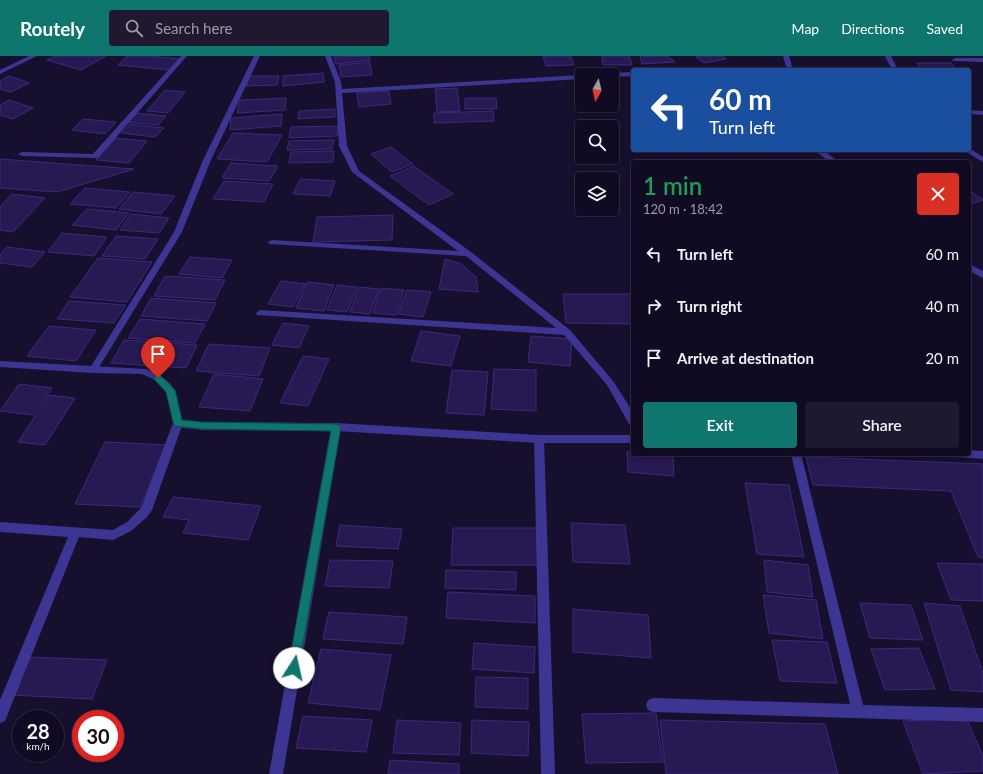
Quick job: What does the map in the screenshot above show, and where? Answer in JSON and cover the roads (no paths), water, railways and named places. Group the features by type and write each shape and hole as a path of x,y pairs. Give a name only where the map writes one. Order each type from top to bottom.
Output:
{"street":[{"path":"20,56 32,57"},
{"path":"22,154 95,156 184,56"},
{"path":"93,370 178,232 207,160 257,56"},
{"path":"328,56 338,82 343,146 356,172 468,254 568,332 610,383 631,418"},
{"path":"786,56 789,68"},
{"path":"888,56 894,68"},
{"path":"0,72 32,57"},
{"path":"954,60 983,60"},
{"path":"619,75 631,74"},
{"path":"339,91 575,77"},
{"path":"971,112 983,113"},
{"path":"971,151 982,159"},
{"path":"821,152 832,160"},
{"path":"272,242 468,254"},
{"path":"971,268 983,275"},
{"path":"260,312 568,332"},
{"path":"0,364 93,370 144,370 158,378 171,390 178,423 146,510 138,520 124,531 112,535 0,527"},
{"path":"178,423 202,426 336,427 539,439 631,439"},
{"path":"276,774 336,427"},
{"path":"539,439 548,774"},
{"path":"971,454 983,455"},
{"path":"796,456 858,711"},
{"path":"0,716 75,532"},
{"path":"653,705 983,715"}]}
